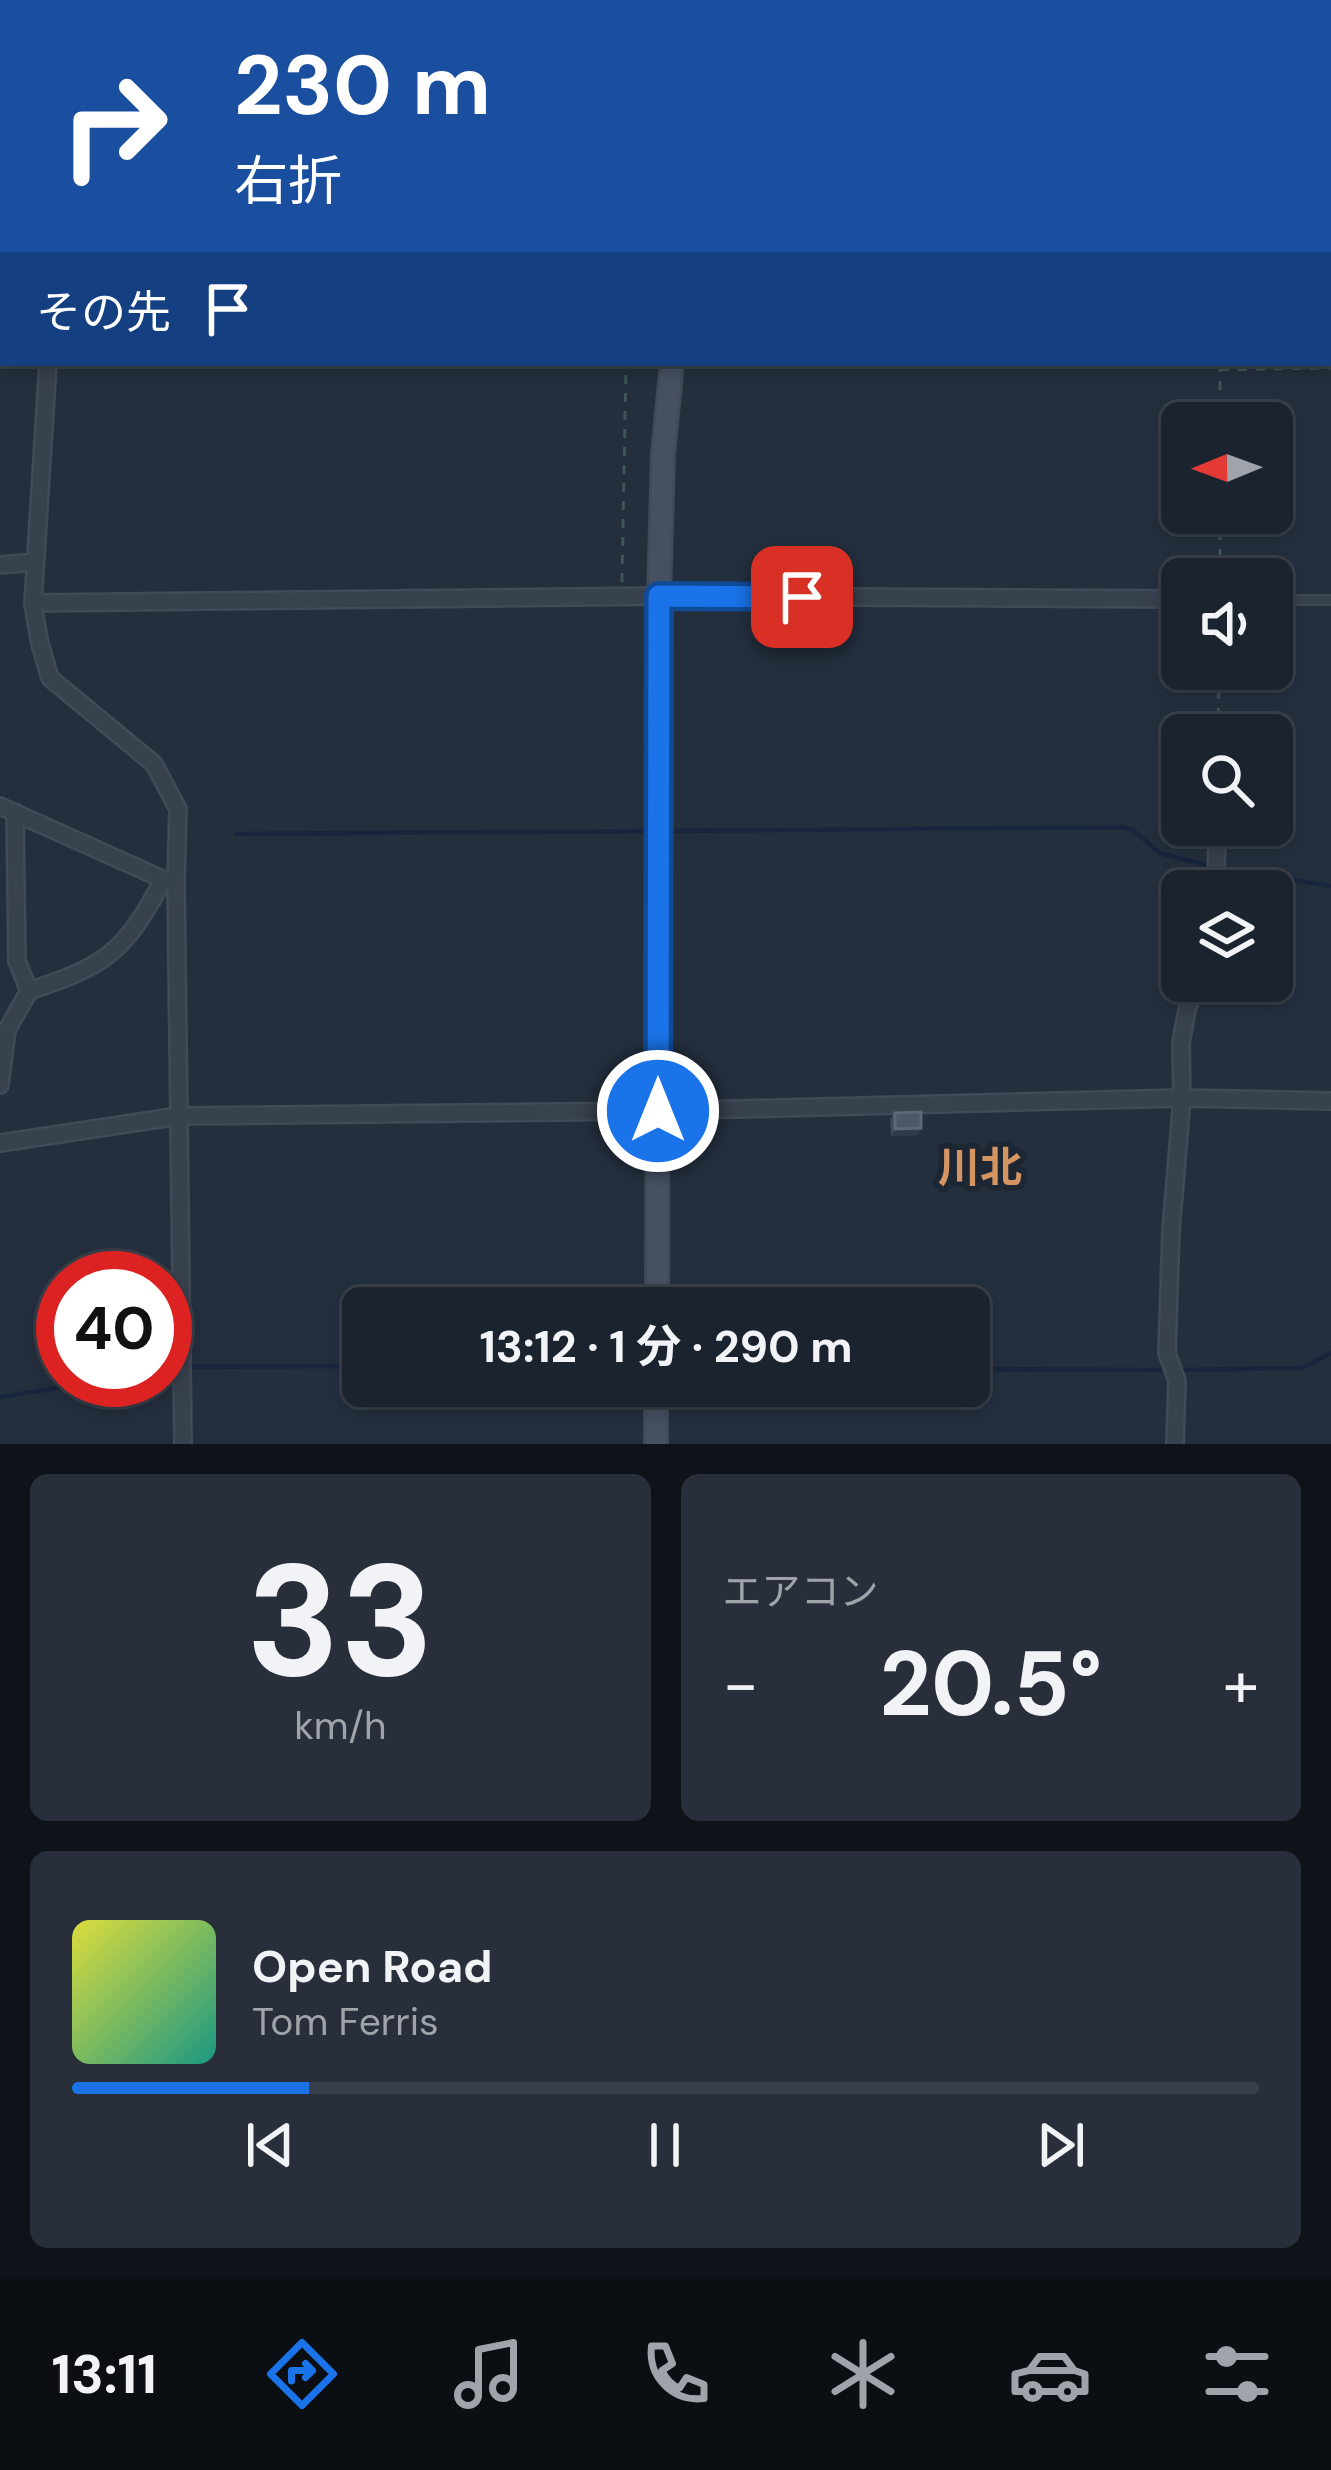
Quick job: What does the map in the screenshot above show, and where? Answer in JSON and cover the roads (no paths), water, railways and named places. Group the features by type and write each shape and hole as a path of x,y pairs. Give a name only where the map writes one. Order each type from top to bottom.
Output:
{"street":[{"path":"49,366 33,602 50,678 154,764 178,809 169,881 179,1117 183,1444"},
{"path":"657,1287 659,596 663,454 672,366"},
{"path":"0,566 35,562"},
{"path":"33,602 622,596 1161,599"},
{"path":"29,991 16,961 8,809 169,881"},
{"path":"0,1085 7,1030 29,991 86,973 136,931 169,881"},
{"path":"1175,1444 1177,1381 1167,1353 1171,1230 1182,1098 1181,1043 1190,1002"},
{"path":"0,1144 179,1117 1182,1098 1331,1101"},
{"path":"656,1407 656,1444"}],"lane":[{"path":"1293,600 1331,600"}],"waterway":[{"path":"667,831 1122,827 1133,830 1160,853 1209,866"},
{"path":"236,834 650,831"},
{"path":"1220,868 1331,886"},
{"path":"1179,1370 1302,1368 1331,1353"},
{"path":"192,1367 342,1366"},
{"path":"990,1369 1167,1370"},
{"path":"0,1397 36,1391"}],"district":[{"name":"川北","path":"980,1167"}]}
